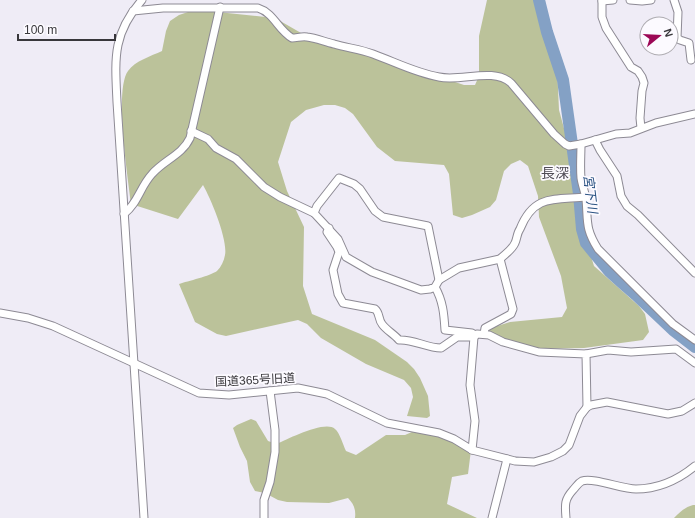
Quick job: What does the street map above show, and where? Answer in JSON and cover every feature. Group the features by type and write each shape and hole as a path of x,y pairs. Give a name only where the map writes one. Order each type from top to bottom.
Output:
{"street":[{"path":"142,0 132,11 121,33 115,60 133,364 144,518"},
{"path":"613,0 602,1 602,18 606,28 631,67 638,71 642,77 644,83 642,91 641,128"},
{"path":"630,0 651,0"},
{"path":"674,0 678,12 677,38 689,43 691,60"},
{"path":"132,11 223,5 258,8 263,9 271,15 282,29 292,38 307,37 366,52 433,76 451,78 496,76 507,79 554,134 569,146 616,134 630,133 641,128 695,114"},
{"path":"124,214 135,204 144,184 152,173 184,148 190,138 223,5"},
{"path":"192,131 208,139 216,148 236,159 264,187 314,213 338,239 346,257 372,272 421,290 435,287 439,280 460,268 500,259 515,244 519,229 531,209 539,203 549,200 582,198"},
{"path":"595,140 617,176 621,196 627,206 638,215 695,273"},
{"path":"579,144 582,198 589,234 598,249 673,324 695,340"},
{"path":"314,213 316,206 339,178 354,184 360,189 375,211 382,217 428,226 439,280"},
{"path":"328,228 327,232 339,252 334,270 338,294 343,303 377,310 381,324 399,340 407,340 438,348 457,337 478,335"},
{"path":"472,450 475,421 470,386 478,335 485,328 513,312 500,259"},
{"path":"435,287 440,295 444,308 445,330 478,335 539,352 586,354 608,350 631,352 676,349 695,363"},
{"name":"国道365号旧道","path":"0,313 28,318 52,326 199,393 229,394 298,388 327,394 387,423 439,433 454,439 472,450 522,462 534,462 551,457 563,451 569,445 578,421 587,407"},
{"path":"586,354 587,407 596,403 607,402 668,414 687,409 695,403"},
{"path":"264,518 264,500 270,482 275,452 275,430 270,391"},
{"path":"492,518 507,459"},
{"path":"566,518 566,498 581,482 588,480 625,488 645,489 675,480 695,466"}],"green space":[{"path":"487,0 545,0 546,31 557,67 559,110 577,176 575,206 594,266 639,306 645,314 649,332 643,340 584,348 534,349 492,337 485,330 510,322 562,317 567,308 561,276 539,217 538,196 528,166 520,160 511,164 504,171 496,200 490,207 462,218 453,215 449,174 444,165 395,161 377,147 353,114 345,108 335,105 324,105 306,110 291,122 278,162 287,191 304,227 303,286 312,314 375,340 407,362 414,369 428,396 430,416 427,418 407,416 413,397 411,388 404,380 366,364 321,338 307,324 298,320 226,336 217,334 195,322 179,284 214,273 222,264 225,255 224,240 214,209 203,185 178,219 131,204 123,135 122,96 124,81 128,71 139,62 162,51 166,31 170,21 179,15 188,12 208,11 275,18 308,37 328,40 464,85 475,85 479,76 479,36"},
{"path":"251,419 256,421 268,441 277,444 315,428 330,427 335,429 338,433 346,451 356,455 386,435 405,435 412,432 445,435 471,450 468,474 452,477 447,504 477,518 355,518 354,507 348,498 329,503 287,502 278,500 265,493 255,491 250,482 247,461 233,428"},
{"path":"695,505 695,518 674,518 685,508"}],"waterway":[{"name":"宮下川","path":"539,0 547,32 563,80 579,194 582,229 586,243 609,271 673,330 695,347"}],"district":[{"name":"長深","path":"555,173"}]}
